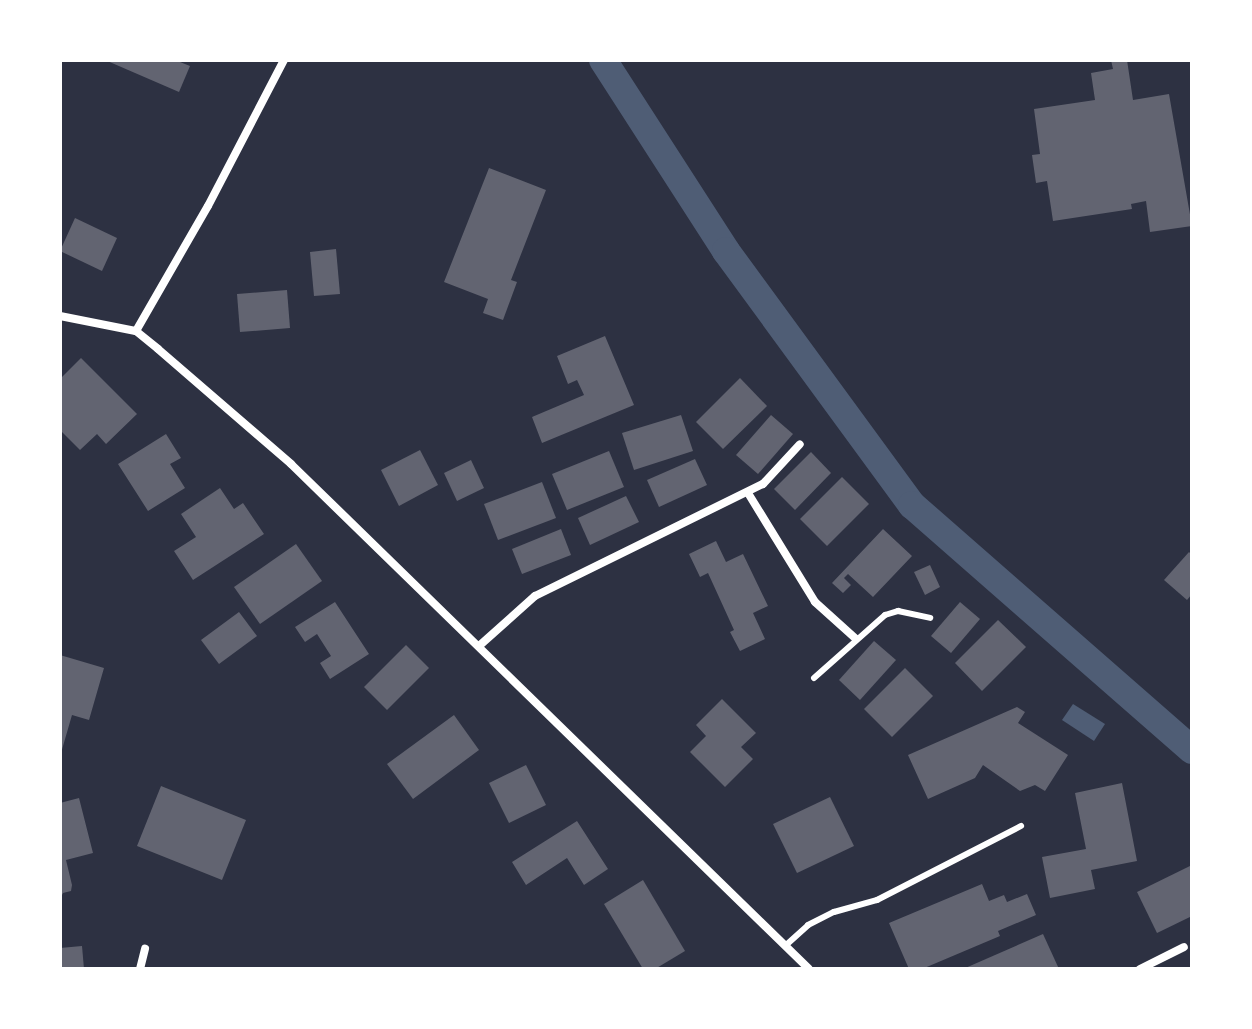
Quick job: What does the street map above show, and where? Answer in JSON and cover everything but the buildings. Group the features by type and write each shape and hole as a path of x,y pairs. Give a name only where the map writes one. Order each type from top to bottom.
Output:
{"street":[{"path":"136,331 208,206 284,60"},
{"path":"60,316 136,331 291,464 809,969"},
{"path":"479,646 535,596 763,484 800,444"},
{"path":"748,493 815,602 855,638"},
{"path":"1140,969 1184,947"},
{"path":"140,969 145,949"}],"lane":[{"path":"814,678 855,638 885,615 898,611 930,618"},
{"path":"785,946 808,925 834,912 877,900 1021,826"}],"water":[{"path":"1073,704 1105,724 1094,741 1062,720"}],"waterway":[{"path":"603,60 726,251 912,505 1192,750"}]}
